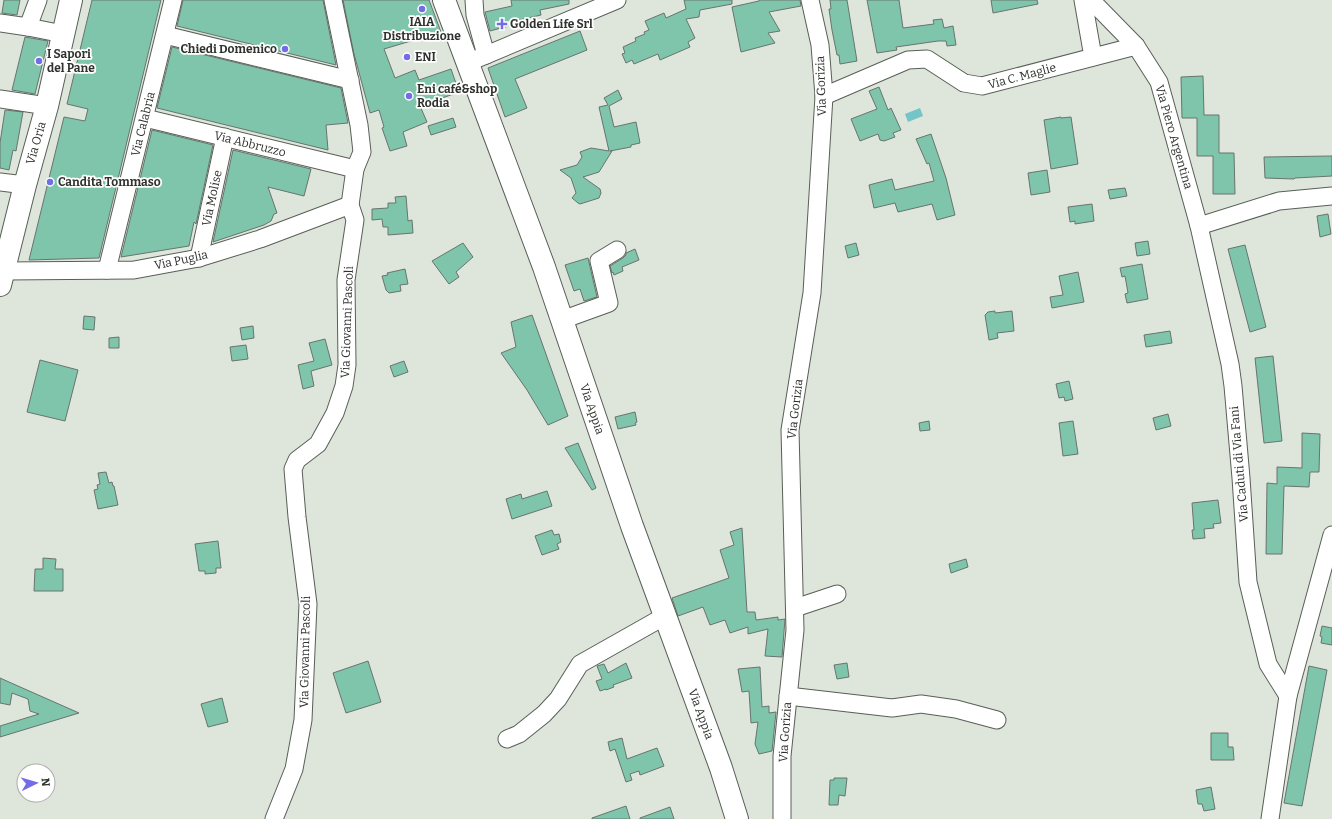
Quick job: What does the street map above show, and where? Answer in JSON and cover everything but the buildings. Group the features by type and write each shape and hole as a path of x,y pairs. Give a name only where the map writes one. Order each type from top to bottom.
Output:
{"main road":[{"name":"Via Oria","path":"2,278 4,249 25,186 47,106 71,0"},
{"name":"Via Appia","path":"444,0 476,59 541,260 632,526 721,768 737,819"}],"street":[{"path":"28,28 38,0"},
{"name":"Via Calabria","path":"107,270 173,0"},
{"name":"Via Giovanni Pascoli","path":"274,819 294,769 303,720 308,604 297,517 293,468 297,460 318,444 335,413 344,386 347,365 346,280 355,220 350,205 355,169 362,152 359,125 333,0"},
{"path":"474,0 476,59 617,0"},
{"name":"Via Gorizia","path":"782,819 782,756 795,630 790,430 812,293 824,96 820,45 810,0"},
{"path":"1083,0 1093,57"},
{"name":"Via Piero Argentina","path":"1091,0 1136,46 1159,82 1198,226"},
{"path":"0,23 64,34"},
{"path":"165,35 350,80"},
{"name":"Via C. Maglie","path":"824,96 908,60 927,59 964,83 982,86 1136,46"},
{"path":"0,99 47,106"},
{"name":"Via Abbruzzo","path":"145,118 355,169"},
{"name":"Via Molise","path":"198,258 224,137"},
{"path":"0,182 25,186"},
{"path":"1198,226 1279,201 1332,196"},
{"name":"Via Puglia","path":"2,278 107,270 134,270 198,258 260,240 350,205"},
{"name":"Via Caduti di Via Fani","path":"1198,226 1226,343 1233,386 1248,582 1268,664 1288,696"},
{"path":"562,320 609,303 599,261 617,250"},
{"path":"1270,819 1288,696 1332,534"},
{"path":"794,608 837,594"},
{"path":"507,739 519,734 544,714 558,699 580,664 665,616"},
{"path":"788,696 892,708 921,704 956,709 997,720"}],"water":[{"path":"920,108 923,116 908,122 905,114"}],"place":[{"name":"IAIA Distribuzione","path":"422,9"},
{"name":"Golden Life Srl","path":"502,24"},
{"name":"Chiedi Domenico","path":"285,49"},
{"name":"ENI","path":"407,57"},
{"name":"I Sapori del Pane","path":"39,61"},
{"name":"Eni café&shop Rodia","path":"409,96"},
{"name":"Candita Tommaso","path":"50,182"}]}
